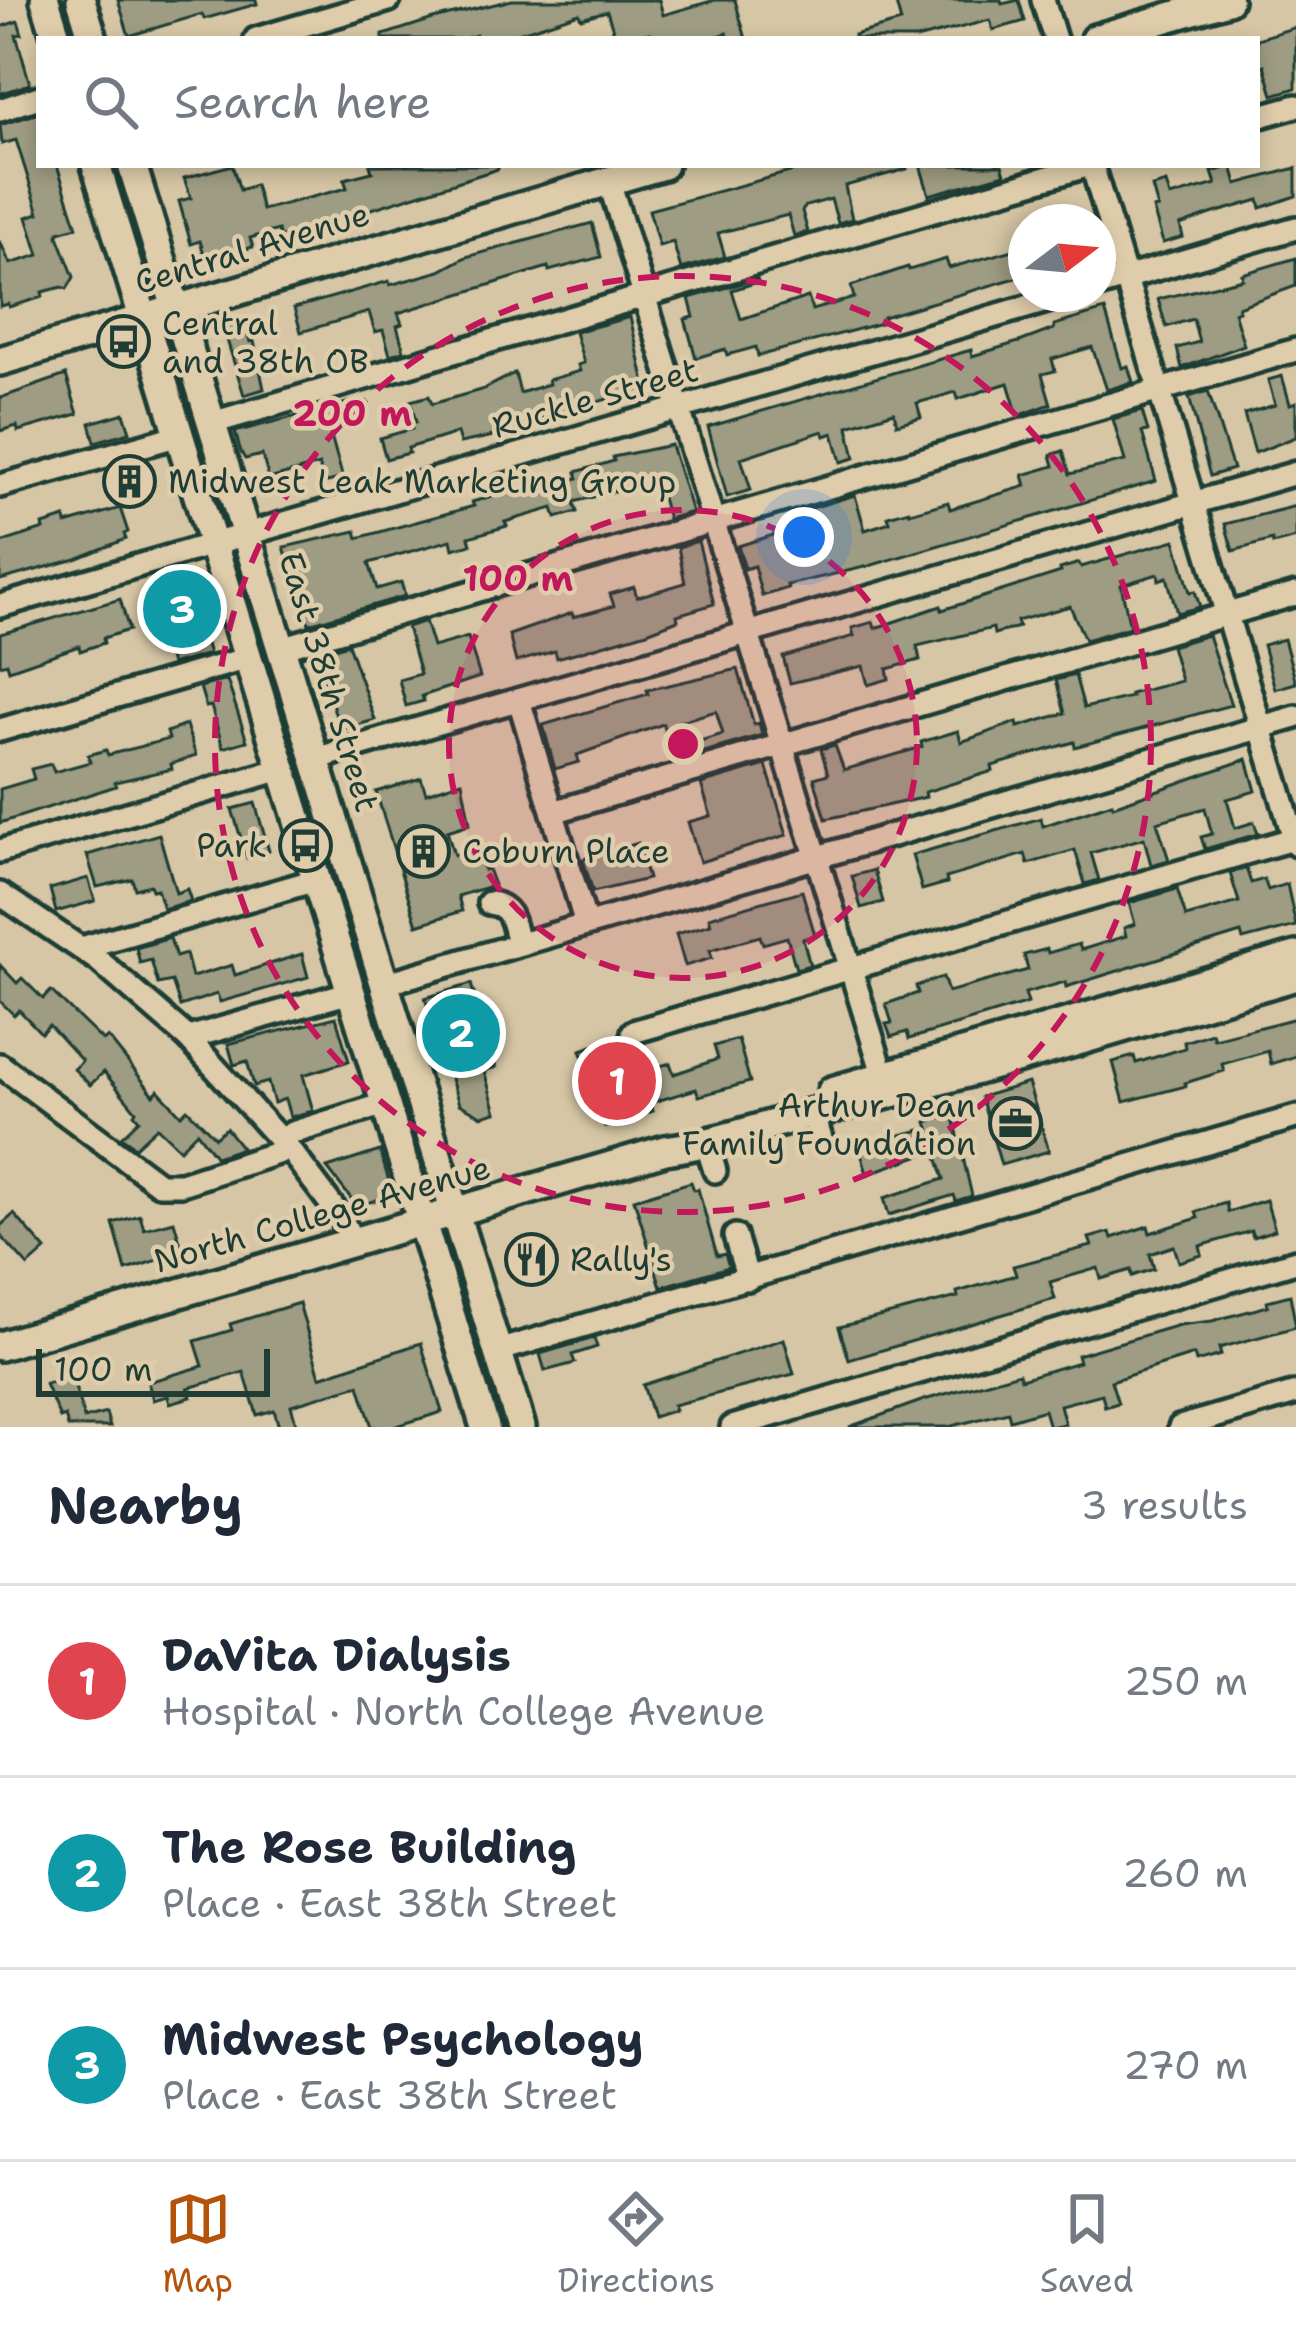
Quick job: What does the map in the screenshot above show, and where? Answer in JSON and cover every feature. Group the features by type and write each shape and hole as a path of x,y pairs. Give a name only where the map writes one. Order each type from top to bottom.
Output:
{"main road":[{"path":"45,0 56,36"},
{"path":"81,0 92,36"},
{"path":"1105,36 1228,0"},
{"path":"97,168 484,1427"},
{"name":"East 38th Street","path":"133,168 521,1427"},
{"name":"Central Avenue","path":"0,361 653,168"},
{"name":"North College Avenue","path":"0,1346 665,1150 701,1128 1296,956"},
{"name":"North College Avenue","path":"665,1150 711,1158 817,1126 890,1096 1296,976"}],"street":[{"path":"266,36 389,0"},
{"path":"1042,0 1054,36"},
{"path":"0,110 36,99"},
{"path":"1260,116 1296,106"},
{"path":"212,423 1081,168"},
{"path":"633,1032 1295,840 1092,168"},
{"path":"609,181 884,1077"},
{"path":"1116,281 1296,228"},
{"name":"Ruckle Street","path":"0,606 1009,312"},
{"path":"281,647 1296,350"},
{"path":"0,487 180,435"},
{"path":"315,759 1296,473"},
{"path":"553,812 1296,594"},
{"path":"0,730 248,658"},
{"path":"519,700 586,924"},
{"path":"384,984 1296,717"},
{"path":"0,851 282,770"},
{"path":"81,948 316,880"},
{"path":"0,894 81,948 188,1038 282,1140 325,1194 352,1241"},
{"path":"489,903 502,905 509,913 518,944"},
{"name":"North College Avenue","path":"665,1150 1296,966"},
{"path":"188,1038 351,992"},
{"path":"0,1065 159,1184 181,1184 280,1152 282,1140"},
{"path":"282,1140 385,1105"},
{"path":"497,1351 1296,1117"},
{"path":"735,1236 748,1279"},
{"path":"732,1427 1296,1261"},
{"path":"1180,1427 1296,1393"}],"building":[{"path":"118,0 256,0 257,4 204,19 202,14 129,36"},
{"path":"512,0 659,0 663,15 715,0 735,0 745,36 615,36 607,11 581,18 579,13 509,36 383,36"},
{"path":"895,0 1001,0 1002,4 1019,0 1025,21 993,30 990,20 928,36 854,36 901,22"},
{"path":"18,21 22,34 16,35 30,84 0,94 0,27"},
{"path":"1296,27 1296,88 1273,95 1264,65 1260,67 1260,38"},
{"path":"36,114 36,168 58,168 77,227 58,236 74,277 67,289 42,292 43,297 9,307 0,306 0,241 10,264 39,255 27,217 39,213 16,140 2,144 0,125"},
{"path":"233,168 240,190 255,185 262,210 347,188 344,179 372,172 371,168 498,169 280,238 278,230 250,238 253,247 206,260 200,241 191,244 179,201 191,198 184,178"},
{"path":"805,168 907,169 845,186 852,219 838,223 831,199 806,206 802,211 808,232 794,236 788,215 718,233 725,257 681,269 673,242 659,246 649,210"},
{"path":"921,168 1003,168 1005,174 929,195"},
{"path":"1233,168 1237,184 1296,168 1296,196 1261,208 1259,200 1211,214 1180,225 1183,237 1163,243 1152,187 1166,183 1170,197 1216,184 1212,172"},
{"path":"592,223 601,257 549,271 548,267 398,313 404,351 390,355 383,330 375,332 369,312 301,332 294,308 440,271 466,257"},
{"path":"1008,251 1008,280 883,317 885,322 758,356 756,347 727,355 725,349 696,358 685,319 694,317 689,298 757,279 732,290 741,319 808,297 812,310 854,298 851,286 908,267 946,259 949,268"},
{"path":"1296,258 1296,286 1234,312 1244,345 1182,368 1177,348 1199,342 1193,319 1166,327 1158,299 1243,279 1242,274"},
{"path":"1106,312 1122,368 1128,366 1133,382 1107,390 1092,347 1052,359 1055,371 1042,374 1051,404 1018,416 1008,383 958,399 956,392 917,403 921,417 897,424 894,412 848,426 855,458 841,462 833,433 825,436 823,431 741,458 751,490 727,497 708,427 971,350 972,356 1054,329 1054,325"},
{"path":"630,317 646,388 489,437 460,443 457,433 386,459 380,438 412,429 410,423 416,422 410,401 429,396 432,404 484,389 515,373 520,393 549,384 548,380 580,371 578,365 584,363 575,332"},
{"path":"243,321 250,342 254,341 264,389 244,395 223,327"},
{"path":"66,375 78,414 18,431 17,426 0,431 0,398"},
{"path":"1282,376 1290,404 1296,402 1296,437 1255,453 1244,414 1275,405 1268,380"},
{"path":"1208,391 1233,469 1210,476 1189,397"},
{"path":"354,401 359,421 329,429 343,478 324,483 319,465 269,479 262,455 245,459 241,452 235,432"},
{"path":"1142,411 1148,431 1142,432 1156,481 762,596 754,566 745,569 738,546 809,524 805,510 855,495 865,530 909,510 948,502 950,509 1026,486 1023,475 1054,466 1051,455 1063,451 1070,474 1125,461 1113,419"},
{"path":"124,413 130,432 95,442 90,423"},
{"path":"671,445 692,512 668,519 657,480 574,502 577,512 556,518 553,508 505,522 507,526 469,537 471,544 453,549 451,540 369,563 377,589 401,582 405,596 309,624 284,547 356,531 358,538 531,485 533,490 578,478 576,472 614,461 613,457"},
{"name":"Midwest Leak Marketing Group","path":"135,463 145,499 124,505 114,469"},
{"path":"1296,506 1296,538 1233,551 1225,524"},
{"path":"120,508 126,539 0,580 0,543 65,518 66,524"},
{"path":"1175,540 1190,592 1195,591 1200,607 1177,613 1167,577 1159,580 1158,574 1121,585 1130,627 1085,640 1070,606 1017,621 1019,627 994,634 993,628 917,646 920,660 887,669 889,679 868,685 863,666 790,683 783,657 854,636 852,628 873,622 875,628 941,606 942,610 1079,563 1081,567"},
{"path":"698,541 714,604 677,615 678,620 647,632 557,658 555,651 516,662 509,635 572,613 573,617 614,606 610,594 634,587 637,597 685,583 678,547"},
{"path":"187,581 209,654 171,665 167,650 175,647 158,589"},
{"path":"120,599 129,630 80,651 79,646 9,670 7,663 0,665 0,634"},
{"path":"425,621 433,647 468,637 480,677 406,706 399,680 420,674 407,627"},
{"path":"1208,635 1231,705 1075,747 1074,742 992,766 993,771 925,792 926,797 826,819 814,778 828,774 821,749 835,745 844,770 958,731 961,742 1017,722 1018,727 1065,713 1056,680 1075,675 1084,708 1131,697 1181,681 1171,646"},
{"path":"1284,639 1296,683 1275,689 1263,645"},
{"path":"348,644 375,720 340,730 317,653"},
{"path":"738,669 754,725 759,723 762,735 694,755 690,744 723,734 716,711 678,722 686,750 672,754 663,724 577,755 579,762 555,769 543,725 648,694 647,690"},
{"path":"227,680 247,741 223,748 200,687"},
{"path":"186,725 196,756 171,764 172,769 115,782 116,786 0,823 0,789 34,779 31,769 51,764 54,772 90,762 88,755 106,750 108,755 169,739 167,732"},
{"path":"1247,759 1256,791 1227,799 1235,828 1254,822 1258,834 1205,849 1201,837 1212,834 1205,808 1157,822 1169,860 1151,865 1144,838 1091,853 1099,880 1085,884 1075,850 1028,864 1025,854 922,890 912,855 1041,818 1043,826 1113,806"},
{"path":"766,765 787,835 700,862 688,822 711,816 701,784"},
{"name":"Coburn Place","path":"421,778 426,793 462,781 470,824 447,831 454,855 476,848 494,885 458,896 462,911 417,925 376,792"},
{"path":"255,803 269,851 247,858 232,809"},
{"path":"159,834 176,893 187,889 191,901 163,909 157,889 150,885 135,889 132,879 97,887 87,855"},
{"path":"638,843 648,879 593,892 583,859"},
{"path":"1246,868 1251,883 1264,879 1268,890 1287,884 1296,926 1243,940 1241,933 1066,987 1065,982 1025,993 1028,1003 909,1039 907,1032 891,1037 886,1004 918,993 916,986 943,977 948,992 1028,970 1024,955 1079,944 1081,950 1126,936 1124,928 1135,924 1129,903 1177,889 1186,917 1239,902 1230,873"},
{"path":"874,870 883,902 861,908 852,876"},
{"path":"88,878 95,901 56,912 50,889"},
{"path":"802,891 815,935 803,939 810,965 796,969 787,937 763,944 760,936 710,950 712,958 685,966 676,934 711,924 709,917"},
{"path":"170,938 176,957 186,954 192,977 232,965 235,975 302,954 308,977 220,1002 217,994 180,1006 172,981 158,984 151,960 140,963 136,948"},
{"path":"0,965 43,999 51,991 103,1041 108,1037 154,1095 158,1090 181,1115 187,1109 215,1137 226,1128 242,1148 216,1157 197,1132 180,1149 157,1127 135,1147 121,1137 139,1120 136,1111 104,1072 90,1085 74,1069 82,1061 49,1025 41,1033 19,1010 14,1015 0,1001"},
{"path":"471,984 496,1067 484,1071 496,1112 482,1116 459,1104 425,998"},
{"path":"336,1017 349,1061 303,1075 313,1111 290,1117 285,1099 274,1103 268,1082 254,1086 247,1061 234,1065 228,1044"},
{"path":"1296,1018 1296,1056 1271,1064 1268,1051 1222,1064 1224,1071 1186,1086 1124,1102 1113,1062 1134,1056 1136,1063 1185,1048 1184,1042 1212,1033 1214,1039"},
{"path":"619,1037 632,1047 640,1072 670,1063 674,1074 718,1059 714,1046 738,1039 750,1082 699,1096 696,1089 650,1103 653,1111 605,1127 581,1050"},
{"name":"Arthur Dean Family Foundation","path":"1028,1083 1049,1151 1001,1165 981,1097"},
{"path":"953,1114 972,1196 956,1201 954,1195 889,1215 884,1198 944,1179 935,1150 867,1174 859,1145 929,1128 927,1122"},
{"path":"380,1151 393,1195 357,1206 327,1168"},
{"path":"691,1182 698,1189 717,1256 725,1254 729,1267 661,1287 634,1199"},
{"path":"1266,1200 1275,1230 1253,1237 1251,1231 1200,1246 1202,1255 1179,1262 1174,1246 1150,1254 1154,1269 1132,1276 1131,1270 1101,1279 1098,1268 1050,1282 1055,1299 849,1360 839,1327 958,1297 957,1292 1016,1275 1013,1266 1092,1246 1089,1238 1110,1232 1112,1238 1148,1226 1150,1233 1198,1218 1196,1212 1226,1203 1228,1212"},
{"path":"14,1214 46,1250 28,1266 0,1235 0,1226"},
{"path":"140,1215 144,1229 174,1221 183,1252 126,1270 113,1223"},
{"path":"1290,1295 1296,1327 1219,1348 1221,1355 1196,1362 1194,1355 1111,1381 1118,1403 1105,1407 1102,1394 1060,1405 1065,1424 1049,1427 1044,1410 1010,1420 1008,1412 948,1427 849,1427 924,1400 1019,1373 1021,1379 1079,1362 1077,1355 1179,1325 1268,1306 1267,1301"},
{"path":"299,1303 320,1377 421,1343 442,1412 393,1427 372,1427 359,1385 291,1405 297,1427 279,1427 274,1410 257,1415 244,1372 188,1388 191,1397 170,1403 168,1396 153,1400 148,1382 203,1366 195,1341 232,1330 230,1324"},
{"path":"594,1338 597,1347 572,1355 575,1363 545,1371 540,1354"},
{"path":"784,1339 794,1374 673,1405 675,1410 653,1417 643,1385"},
{"path":"72,1376 84,1419 106,1413 110,1427 68,1427 65,1416 60,1418 45,1384"}],"place":[{"name":"Central and 38th OB","path":"123,342"},
{"name":"Midwest Leak Marketing Group","path":"129,481"},
{"name":"Midwest Psychology","path":"182,609"},
{"name":"Park","path":"306,845"},
{"name":"Coburn Place","path":"423,851"},
{"name":"The Rose Building","path":"461,1033"},
{"name":"DaVita Dialysis","path":"617,1081"},
{"name":"Arthur Dean Family Foundation","path":"1015,1124"},
{"name":"Rally's","path":"531,1259"}]}
